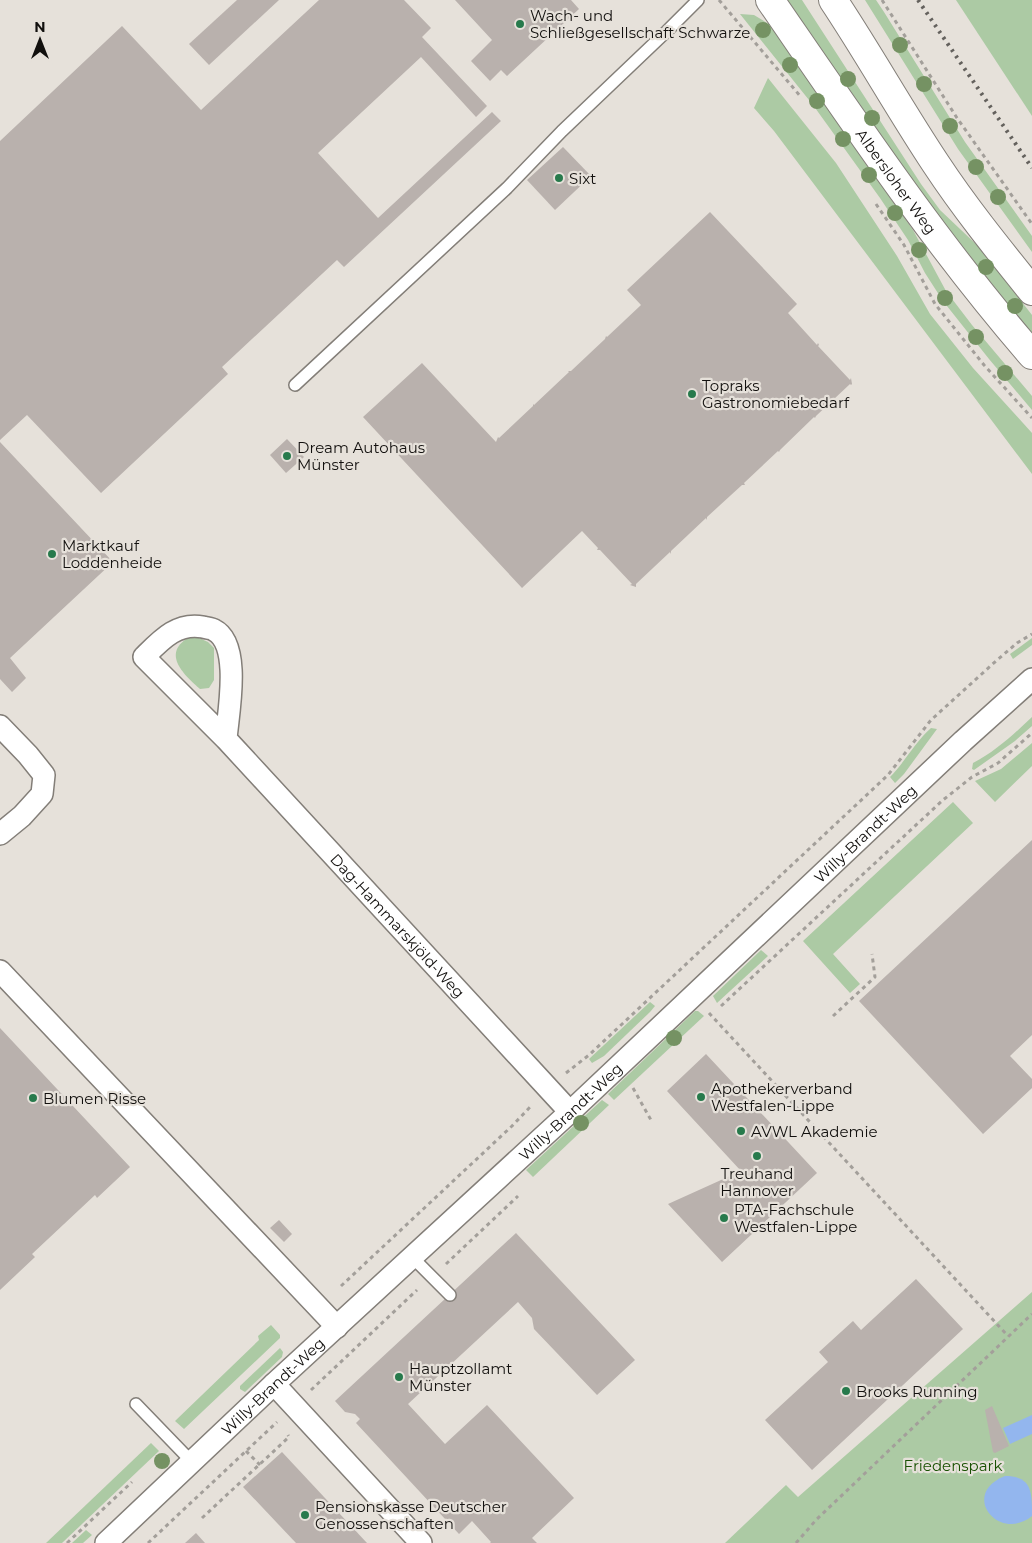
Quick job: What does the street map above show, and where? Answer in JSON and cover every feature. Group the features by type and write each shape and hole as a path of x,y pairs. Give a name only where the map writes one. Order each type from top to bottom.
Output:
{"main road":[{"name":"Albersloher Weg","path":"770,0 895,181 964,274 1032,355"},
{"path":"833,0 861,42 935,164 1032,291"}],"street":[{"name":"Dag-Hammarskjöld-Weg","path":"226,740 231,662 228,646 214,629 198,626 181,628 164,637 144,657 226,740 570,1112"},
{"name":"Willy-Brandt-Weg","path":"106,1543 274,1384 570,1112 963,741 1032,679"},
{"path":"0,726 44,775 42,794 22,816 0,834"},
{"path":"0,971 336,1327"},
{"path":"274,1384 421,1543"}],"lane":[{"path":"296,385 507,188 562,130 668,32 698,0"},
{"path":"412,1257 450,1295"},
{"path":"136,1404 192,1462"}],"path":[{"path":"719,0 801,97"},
{"path":"882,0 957,118 1032,224"},
{"path":"872,198 904,246 935,304 984,365 1032,418"},
{"path":"711,1015 943,800 966,781 998,763 1032,733"},
{"path":"833,1016 875,977 872,954"},
{"path":"692,995 1008,1336"},
{"path":"633,1088 651,1120"},
{"path":"796,1543 816,1520 1032,1314"},
{"path":"202,1518 289,1437 276,1423"},
{"path":"246,1450 260,1465"}],"green space":[{"path":"787,0 802,0 921,184 940,210 979,247 1032,315 1032,335 961,247 875,131"},
{"path":"865,0 876,0 884,12 965,142 1032,236 1032,252 958,149"},
{"path":"956,0 1032,0 1032,116"},
{"path":"740,14 754,15 764,21 776,31 788,47 836,121 913,230 946,291 1032,396 1032,410 943,301 925,273 908,240 880,198 813,105"},
{"path":"768,78 836,163 897,256 930,314 973,368 1032,433 1032,474 774,131 754,108"},
{"path":"188,638 199,638 208,642 214,648 214,680 209,688 200,689 178,665 176,651 180,644"},
{"path":"1032,638 1032,645 1013,659 1010,654"},
{"path":"1032,717 1032,726 1015,741 974,770 972,769 973,763 997,748"},
{"path":"931,728 937,729 904,774 895,783 890,777"},
{"path":"1032,743 1032,766 995,802 975,781 1001,769"},
{"path":"953,802 973,823 833,954 860,984 850,993 803,941"},
{"path":"761,950 768,956 717,1003 713,996"},
{"path":"650,1002 655,1006 650,1012 604,1056 592,1063 589,1059"},
{"path":"695,1011 704,1016 614,1100 608,1094"},
{"path":"602,1100 609,1105 533,1177 526,1170"},
{"name":"Friedenspark","path":"1032,1292 1032,1543 725,1543 786,1485 798,1497"},
{"path":"271,1325 280,1335 280,1338 184,1429 175,1421 259,1340 258,1336"},
{"path":"280,1348 283,1352 282,1357 245,1392 240,1389 240,1386"},
{"path":"151,1443 159,1451 62,1543 46,1543"},
{"path":"86,1530 92,1535 83,1543 72,1543"}],"water":[{"path":"1032,1415 1032,1434 1010,1444 1003,1428"},
{"path":"1005,1476 1021,1479 1029,1487 1031,1493 1032,1516 1019,1523 1007,1524 997,1520 989,1513 985,1504 985,1494 992,1484"}],"building":[{"path":"237,0 279,0 209,65 189,44"},
{"path":"319,0 404,0 431,28 422,37 487,106 476,117 421,57 318,153 378,218 492,112 501,121 344,267 337,260 222,367 228,374 101,493 27,415 0,440 0,141 122,26 201,110"},
{"name":"Wach- und Schließgesellschaft Schwarze","path":"455,0 571,0 579,9 507,76 501,70 490,81 471,61 492,40"},
{"name":"Sixt","path":"563,147 591,176 555,210 527,180"},
{"name":"Topraks Gastronomiebedarf","path":"710,212 797,304 788,313 817,345 818,343 818,346 850,380 851,378 852,384 744,483 745,485 742,485 707,517 707,520 706,518 671,551 671,554 670,552 636,584 636,587 630,585 632,584 600,550 597,550 598,548 582,531 522,588 363,417 422,363 496,442 498,437 641,305 627,290"},
{"name":"Dream Autohaus Münster","path":"287,439 304,457 286,473 270,455"},
{"name":"Marktkauf Loddenheide","path":"0,442 113,562 10,658 26,678 12,692 0,679"},
{"path":"1032,840 1032,1035 1010,1056 1032,1079 1032,1088 983,1134 859,1001"},
{"name":"Blumen Risse","path":"0,1028 130,1167 97,1198 95,1195 32,1254 35,1257 0,1290"},
{"name":"AVWL Akademie","path":"706,1054 817,1173 722,1262 668,1204 741,1171 667,1091"},
{"path":"279,1220 292,1234 284,1242 270,1228"},
{"name":"Hauptzollamt Münster","path":"516,1233 635,1360 597,1395 534,1329 532,1318 518,1302 408,1404 445,1444 487,1405 574,1498 532,1538 537,1543 490,1543 472,1521 459,1534 356,1423 360,1419 355,1414 345,1412 335,1401"},
{"name":"Brooks Running","path":"916,1279 963,1329 812,1470 765,1420 828,1362 819,1352 853,1321 861,1330"},
{"path":"992,1406 1009,1446 995,1453 993,1452 985,1410"},
{"name":"Pensionskasse Deutscher Genossenschaften","path":"282,1452 367,1543 296,1543 243,1487"},
{"path":"196,1533 205,1543 185,1543"}],"railway":[{"path":"918,0 1032,168"}],"place":[{"name":"Wach- und Schließgesellschaft Schwarze","path":"520,24"},
{"name":"Sixt","path":"559,178"},
{"name":"Topraks Gastronomiebedarf","path":"692,394"},
{"name":"Dream Autohaus Münster","path":"287,456"},
{"name":"Marktkauf Loddenheide","path":"52,554"},
{"name":"Apothekerverband Westfalen-Lippe","path":"701,1097"},
{"name":"Blumen Risse","path":"33,1098"},
{"name":"AVWL Akademie","path":"741,1131"},
{"name":"Treuhand Hannover","path":"757,1156"},
{"name":"PTA-Fachschule Westfalen-Lippe","path":"724,1218"},
{"name":"Hauptzollamt Münster","path":"399,1377"},
{"name":"Brooks Running","path":"846,1391"},
{"name":"Pensionskasse Deutscher Genossenschaften","path":"305,1515"}]}
